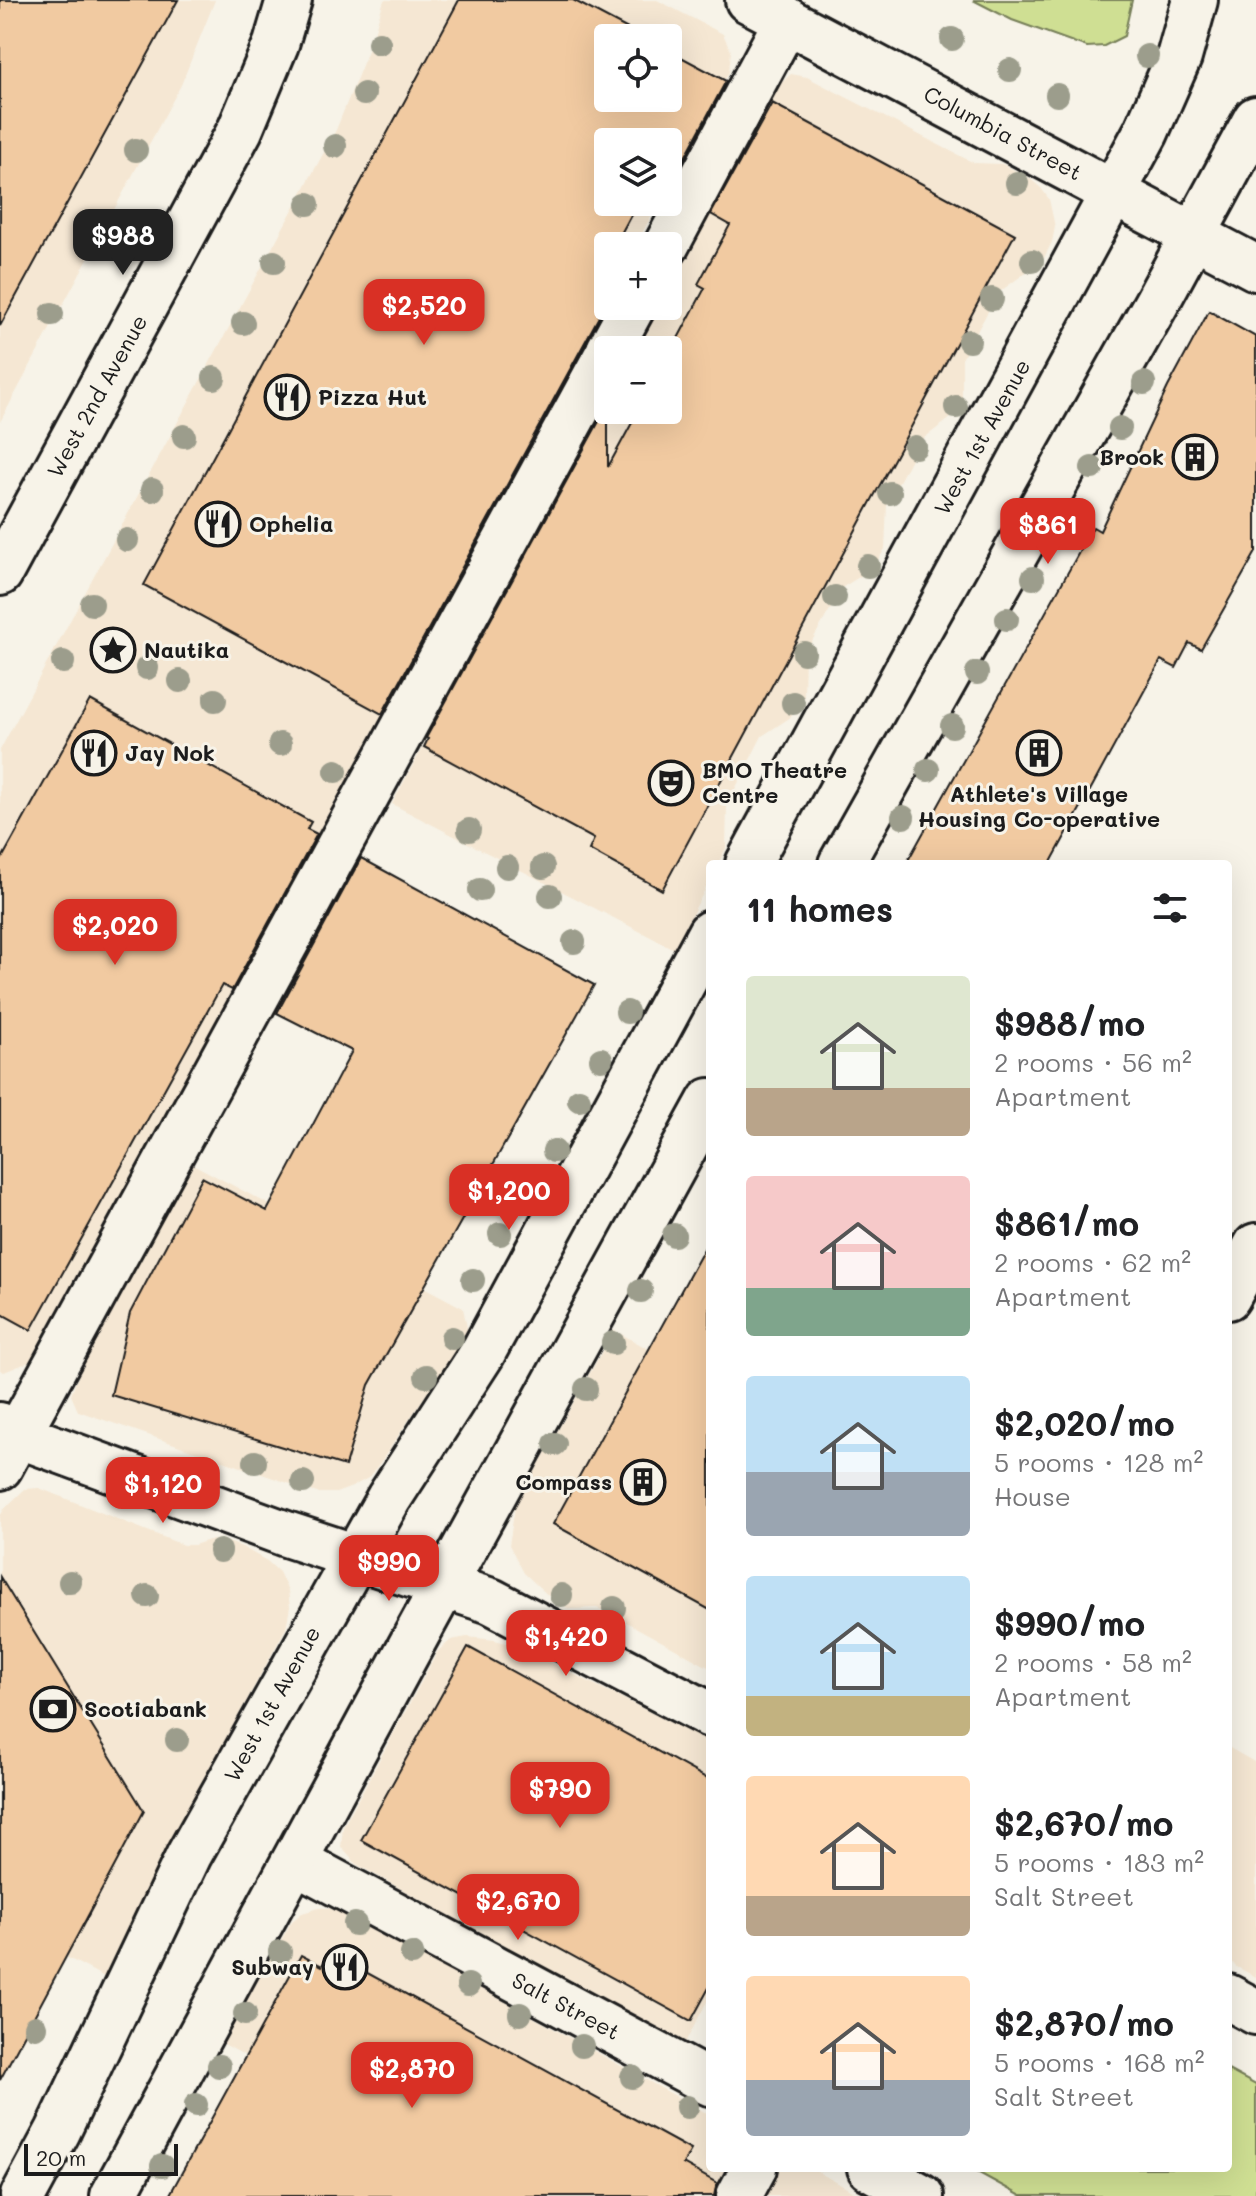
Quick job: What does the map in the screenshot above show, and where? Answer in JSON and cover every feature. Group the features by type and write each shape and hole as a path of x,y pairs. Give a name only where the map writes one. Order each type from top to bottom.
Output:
{"street":[{"name":"West 2nd Avenue","path":"0,573 240,130 276,44 289,0"},
{"name":"Columbia Street","path":"748,0 1256,268"},
{"name":"West 1st Avenue","path":"750,860 1115,192 1179,57 1195,0"},
{"path":"673,232 787,20"},
{"path":"843,860 1256,119"},
{"path":"594,378 6,1443 491,1601 706,1713"},
{"name":"West 1st Avenue","path":"23,2196 58,2131 189,1855 355,1556 482,1354 706,940"},
{"path":"113,2196 706,1108"},
{"path":"1232,1290 1256,1246"},
{"name":"Salt Street","path":"295,1861 706,2081"},
{"path":"1232,1999 1256,2012"},
{"path":"739,2196 752,2172"},
{"path":"877,2172 921,2196"}],"shaded area":[{"path":"0,0 215,0 181,85 0,422"},
{"path":"384,0 657,0 723,34 731,51 729,72 682,160 682,128 594,128 594,216 651,216 643,232 594,232 596,320 34,1360 4,1372 0,1370 0,750 336,130 371,43"},
{"path":"791,74 807,77 968,160 1002,164 1028,177 1049,199 1055,227 1043,260 998,293 962,359 962,402 955,415 920,441 887,505 885,549 872,569 843,587 805,653 804,697 791,717 762,736 727,805 726,848 720,860 706,860 706,888 674,949 392,804 596,424 682,424 682,336 643,336 652,320 682,320 682,264 778,86"},
{"path":"189,1162 463,1308 466,1335 380,1463 368,1478 352,1487 336,1493 317,1493 78,1411 71,1395 79,1374"},
{"path":"614,1330 706,1381 706,1666 606,1611 596,1608 570,1609 554,1601 524,1573 509,1545 515,1507"},
{"path":"39,1488 183,1545 209,1540 242,1547 279,1572 288,1591 290,1607 286,1628 177,1829 106,1978 0,1922 0,1516 25,1489"},
{"path":"467,1637 519,1647 706,1740 706,2004 684,2045 356,1864 341,1847 343,1827 438,1651 451,1640"},
{"path":"1232,1749 1256,1763 1256,1977 1232,1961"},
{"path":"328,1908 344,1913 706,2113 706,2172 726,2172 712,2196 501,2196 222,2043 292,1921 302,1913"},
{"path":"777,2172 818,2172 861,2196 762,2196"}],"green space":[{"path":"973,0 1132,0 1124,36 1104,46 1087,47 1012,20"},
{"path":"1232,2072 1256,2085 1256,2196 1021,2196 977,2172 1232,2172"}],"building":[{"path":"0,0 178,0 0,326"},
{"path":"459,0 573,0 618,24 594,24 594,112 682,112 682,57 726,81 682,163 682,128 594,128 594,216 630,216 622,232 594,232 594,320 597,320 382,714 144,585"},
{"path":"772,103 1015,234 662,890 589,850 594,839 424,747 426,738 598,424 608,424 608,467 631,424 682,424 682,336 679,336 705,288 698,284 730,225 711,214"},
{"name":"Athlete's Village Housing Co-operative","path":"1209,311 1256,337 1256,552 1201,649 1189,643 1176,668 1161,660 1052,860 908,860 1093,527 1100,531 1168,387"},
{"path":"90,700 311,822 307,829 317,834 232,990 222,985 31,1330 0,1313 0,862"},
{"path":"361,858 594,985 369,1385 345,1466 111,1395 130,1313 202,1177 267,1211 352,1051 277,1013"},
{"name":"Compass","path":"706,1245 706,1608 553,1524"},
{"path":"0,1577 144,1811 0,2080"},
{"path":"468,1647 706,1778 706,1993 691,2021 361,1840"},
{"path":"329,1952 691,2150 683,2164 717,2183 714,2196 169,2196 301,1955 322,1966"}],"place":[{"name":"Pizza Hut","path":"287,397"},
{"name":"Brook","path":"1195,457"},
{"name":"Ophelia","path":"218,524"},
{"name":"Nautika","path":"113,650"},
{"name":"Jay Nok","path":"94,753"},
{"name":"Athlete's Village Housing Co-operative","path":"1039,753"},
{"name":"BMO Theatre Centre","path":"671,783"},
{"name":"Compass","path":"643,1482"},
{"name":"Scotiabank","path":"53,1709"},
{"name":"Subway","path":"345,1967"}]}
